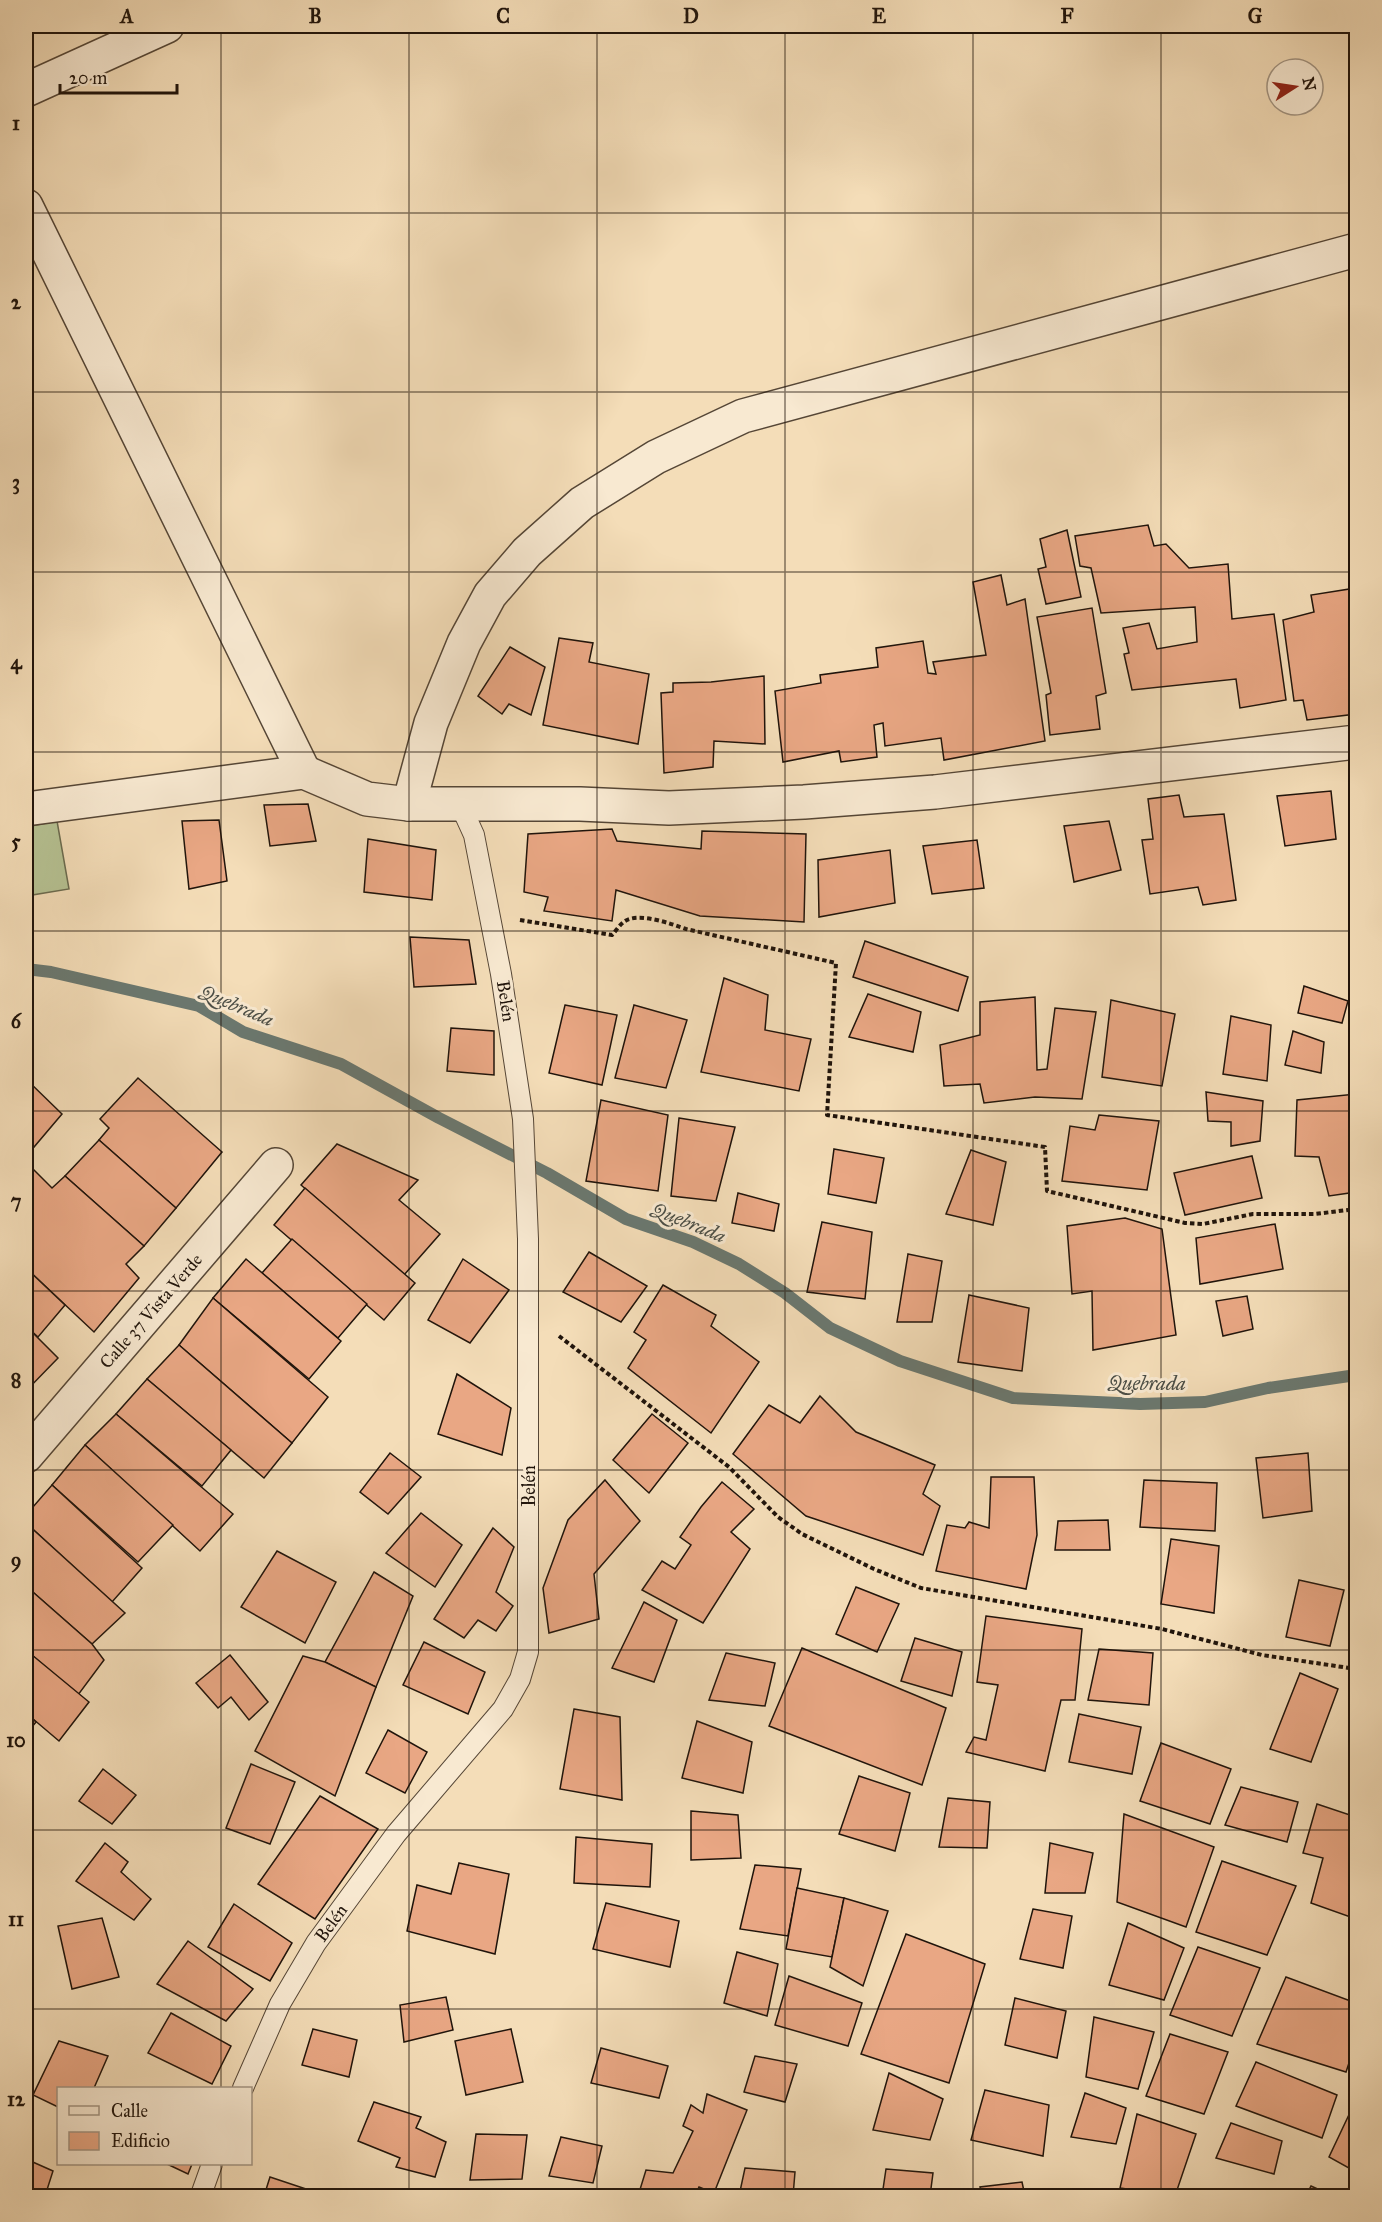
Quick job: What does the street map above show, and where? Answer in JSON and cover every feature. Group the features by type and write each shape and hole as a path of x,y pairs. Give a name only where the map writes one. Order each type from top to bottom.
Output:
{"street":[{"path":"26,90 167,26"},
{"path":"26,206 304,772"},
{"path":"409,804 431,723 464,643 490,594 528,552 582,503 656,457 743,416 1356,250"},
{"path":"26,809 304,772 367,799 409,804 459,802 669,808 804,802 935,792 1356,742"},
{"name":"Calle 37 Vista Verde","path":"26,1456 276,1165"}],"lane":[{"name":"Belén","path":"243,2087 280,2004 316,1943 396,1834 503,1709 520,1679 528,1652 528,1312 524,1119 501,974 474,835 459,802"},
{"path":"203,2196 211,2165"}],"path":[{"path":"490,915 612,935 624,921 634,917 669,923 686,929 836,963 827,1115 1045,1147 1047,1191 1185,1223 1203,1224 1253,1214 1315,1214 1356,1209"},
{"path":"528,1312 729,1467 778,1517 802,1534 857,1562 921,1588 1162,1629 1263,1656 1356,1669"}],"green space":[{"path":"57,821 69,889 26,896 26,827"}],"building":[{"path":"1148,525 1154,546 1166,544 1189,568 1228,564 1232,619 1274,614 1286,700 1240,708 1236,679 1132,690 1124,654 1129,653 1123,628 1149,623 1157,649 1197,642 1195,607 1101,613 1091,568 1080,566 1075,536"},
{"path":"1067,530 1081,597 1046,604 1038,569 1046,567 1040,539"},
{"path":"1001,575 1007,605 1025,599 1045,741 944,760 941,738 885,746 883,723 874,725 877,757 841,762 839,751 783,762 775,691 821,683 820,675 878,667 876,648 923,641 928,673 936,674 933,662 986,655 973,582"},
{"path":"1356,588 1356,665 1353,665 1356,714 1307,720 1303,700 1294,701 1283,620 1314,612 1311,595"},
{"path":"1092,608 1106,693 1096,696 1100,729 1050,735 1046,695 1051,693 1037,617"},
{"path":"559,638 593,643 589,662 649,674 638,744 543,725"},
{"path":"510,647 545,667 531,715 509,704 502,714 478,696"},
{"path":"764,676 765,744 714,741 713,767 664,773 661,693 673,692 673,683 711,682"},
{"path":"1356,777 1356,839 1349,778"},
{"path":"1331,791 1336,839 1285,846 1277,796"},
{"path":"1179,795 1184,817 1224,814 1236,900 1203,905 1198,887 1150,894 1142,840 1153,839 1148,799"},
{"path":"308,804 316,841 270,846 264,805"},
{"path":"219,820 227,881 189,889 182,821"},
{"path":"1109,821 1121,870 1074,882 1064,826"},
{"path":"612,829 617,841 701,849 702,831 806,834 804,922 700,916 616,890 612,921 544,911 548,897 524,892 528,834"},
{"path":"368,839 436,850 432,900 364,892"},
{"path":"977,840 984,888 932,894 923,846"},
{"path":"890,850 895,903 819,917 818,860"},
{"path":"410,937 469,940 476,984 414,987"},
{"path":"865,941 968,977 958,1011 853,977"},
{"path":"724,978 768,995 765,1030 811,1039 799,1091 701,1072"},
{"path":"1304,986 1348,1001 1342,1023 1298,1013"},
{"path":"868,994 921,1012 913,1052 849,1037"},
{"path":"1035,997 1037,1070 1047,1069 1055,1008 1096,1012 1082,1099 1035,1097 984,1103 980,1084 944,1086 940,1045 980,1035 980,1002"},
{"path":"1111,1000 1175,1014 1162,1086 1102,1077"},
{"path":"565,1005 617,1015 602,1085 549,1073"},
{"path":"634,1005 687,1020 666,1088 615,1078"},
{"path":"1231,1016 1271,1025 1267,1081 1223,1074"},
{"path":"451,1028 494,1031 494,1075 447,1071"},
{"path":"1293,1031 1324,1042 1321,1073 1285,1065"},
{"path":"138,1078 222,1152 176,1208 99,1140 109,1128 100,1119"},
{"path":"26,1079 62,1114 34,1147 26,1138"},
{"path":"1206,1092 1263,1101 1260,1141 1231,1146 1231,1122 1208,1121"},
{"path":"1356,1094 1356,1192 1329,1196 1319,1157 1295,1156 1297,1100"},
{"path":"601,1100 668,1115 658,1191 586,1181"},
{"path":"1099,1115 1159,1121 1147,1190 1062,1181 1070,1126 1095,1130"},
{"path":"679,1118 735,1127 716,1201 671,1196"},
{"path":"99,1140 176,1208 144,1246 65,1176"},
{"path":"337,1144 418,1180 399,1200 440,1234 404,1275 301,1185"},
{"path":"834,1149 884,1158 876,1203 828,1194"},
{"path":"971,1150 1006,1162 993,1225 946,1214"},
{"path":"1252,1156 1262,1198 1185,1215 1174,1173"},
{"path":"32,1168 52,1188 65,1176 144,1246 126,1264 139,1278 94,1332 26,1268 26,1175"},
{"path":"305,1188 415,1283 384,1320 274,1225"},
{"path":"738,1193 779,1204 774,1231 732,1223"},
{"path":"1125,1218 1162,1229 1176,1335 1093,1350 1092,1291 1072,1294 1067,1226"},
{"path":"822,1222 872,1232 865,1299 807,1292"},
{"path":"1275,1224 1283,1269 1200,1284 1196,1238"},
{"path":"292,1239 367,1304 338,1338 262,1273"},
{"path":"589,1252 647,1286 621,1322 563,1292"},
{"path":"908,1254 942,1261 932,1322 897,1322"},
{"path":"246,1259 341,1341 309,1379 213,1298"},
{"path":"463,1259 509,1290 470,1343 428,1320"},
{"path":"26,1268 65,1305 38,1337 26,1326"},
{"path":"663,1285 716,1315 711,1326 759,1362 711,1433 628,1368 646,1340 634,1332"},
{"path":"969,1295 1029,1308 1022,1371 958,1362"},
{"path":"1247,1296 1253,1329 1223,1336 1216,1301"},
{"path":"213,1298 328,1397 292,1443 179,1345"},
{"path":"26,1326 58,1358 26,1391"},
{"path":"179,1345 292,1443 264,1478 147,1379"},
{"path":"457,1374 511,1408 502,1455 438,1434"},
{"path":"147,1379 231,1450 202,1486 116,1414"},
{"path":"820,1396 856,1432 935,1465 923,1494 940,1506 923,1555 806,1516 733,1454 769,1405 800,1423"},
{"path":"116,1414 233,1514 200,1551 85,1445"},
{"path":"652,1414 688,1443 649,1493 613,1460"},
{"path":"85,1445 173,1525 138,1562 52,1485"},
{"path":"390,1453 421,1477 388,1514 360,1492"},
{"path":"1308,1453 1312,1511 1263,1518 1256,1458"},
{"path":"991,1477 1034,1477 1037,1535 1026,1589 936,1571 947,1525 965,1528 969,1522 989,1528"},
{"path":"605,1480 640,1521 594,1574 599,1619 549,1633 543,1588 568,1520"},
{"path":"1144,1480 1217,1483 1215,1531 1140,1527"},
{"path":"722,1482 754,1509 731,1532 750,1549 703,1623 642,1590 662,1561 675,1569 691,1545 680,1537"},
{"path":"52,1485 142,1568 112,1602 26,1523 26,1515"},
{"path":"421,1513 462,1545 435,1587 386,1553"},
{"path":"1108,1520 1110,1550 1055,1550 1058,1521"},
{"path":"26,1523 125,1613 92,1644 26,1586"},
{"path":"493,1528 514,1547 496,1592 513,1606 496,1631 478,1620 464,1638 434,1619"},
{"path":"1171,1539 1219,1546 1214,1613 1161,1604"},
{"path":"277,1551 336,1582 305,1643 241,1607"},
{"path":"374,1572 413,1596 376,1687 325,1662"},
{"path":"1299,1580 1344,1590 1330,1646 1286,1637"},
{"path":"26,1586 92,1644 104,1660 78,1695 26,1650"},
{"path":"856,1587 899,1604 877,1652 836,1634"},
{"path":"644,1602 677,1620 654,1682 612,1668"},
{"path":"986,1616 1082,1629 1075,1700 1061,1700 1045,1771 966,1752 974,1737 986,1740 998,1685 977,1682"},
{"path":"915,1638 962,1652 952,1696 901,1681"},
{"path":"424,1642 485,1672 468,1714 403,1685"},
{"path":"802,1648 946,1708 922,1785 769,1726"},
{"path":"1099,1649 1153,1653 1149,1705 1088,1700"},
{"path":"26,1650 89,1702 59,1741 26,1713"},
{"path":"726,1653 775,1663 765,1706 709,1700"},
{"path":"230,1655 268,1702 249,1720 231,1697 218,1708 196,1683"},
{"path":"303,1656 325,1662 376,1687 335,1796 255,1751"},
{"path":"1300,1673 1338,1689 1311,1762 1270,1749"},
{"path":"574,1709 620,1717 622,1800 560,1789"},
{"path":"26,1713 36,1722 26,1734"},
{"path":"1079,1714 1141,1727 1132,1774 1069,1762"},
{"path":"697,1721 752,1742 743,1793 682,1778"},
{"path":"388,1730 427,1752 405,1793 366,1773"},
{"path":"1161,1743 1231,1769 1210,1824 1140,1801"},
{"path":"251,1764 295,1782 270,1844 226,1828"},
{"path":"103,1769 136,1795 112,1824 79,1801"},
{"path":"859,1776 910,1793 895,1851 839,1834"},
{"path":"1241,1787 1298,1802 1287,1842 1225,1825"},
{"path":"320,1796 378,1829 315,1919 258,1884"},
{"path":"948,1798 990,1802 987,1848 939,1847"},
{"path":"1317,1804 1356,1817 1356,1919 1311,1903 1323,1858 1303,1853"},
{"path":"691,1811 738,1815 741,1858 691,1860"},
{"path":"1124,1814 1214,1847 1186,1927 1117,1902"},
{"path":"576,1837 652,1844 650,1887 574,1883"},
{"path":"105,1843 128,1862 121,1872 151,1899 134,1920 76,1881"},
{"path":"1050,1843 1093,1853 1085,1893 1045,1893"},
{"path":"1222,1861 1296,1886 1267,1955 1196,1932"},
{"path":"459,1863 509,1874 495,1954 407,1931 417,1885 451,1894"},
{"path":"755,1865 801,1869 788,1936 740,1929"},
{"path":"797,1888 844,1898 832,1957 786,1949"},
{"path":"844,1898 888,1911 863,1986 830,1967"},
{"path":"606,1903 679,1921 670,1967 593,1949"},
{"path":"234,1904 292,1943 270,1981 208,1947"},
{"path":"1033,1909 1072,1916 1063,1968 1020,1959"},
{"path":"102,1918 119,1977 72,1989 58,1926"},
{"path":"1128,1923 1184,1948 1164,2000 1109,1985"},
{"path":"906,1934 985,1964 949,2083 861,2054"},
{"path":"188,1941 253,1989 226,2021 157,1984"},
{"path":"1198,1947 1260,1968 1232,2036 1170,2015"},
{"path":"737,1952 778,1964 767,2016 724,2003"},
{"path":"789,1976 862,2003 848,2046 775,2025"},
{"path":"1286,1977 1356,2003 1356,2042 1346,2072 1257,2044"},
{"path":"446,1997 453,2030 404,2042 400,2005"},
{"path":"1015,1998 1066,2011 1057,2058 1005,2045"},
{"path":"171,2013 231,2046 212,2084 148,2053"},
{"path":"1094,2017 1154,2032 1138,2089 1086,2077"},
{"path":"313,2029 357,2040 349,2077 302,2065"},
{"path":"511,2029 523,2082 466,2095 455,2041"},
{"path":"1170,2034 1228,2052 1204,2114 1146,2096"},
{"path":"59,2041 108,2056 94,2087 57,2087 57,2107 33,2095"},
{"path":"601,2048 668,2066 659,2098 591,2083"},
{"path":"755,2056 797,2064 785,2102 744,2092"},
{"path":"1256,2062 1337,2095 1322,2138 1236,2106"},
{"path":"889,2073 943,2099 930,2140 873,2130"},
{"path":"985,2090 1049,2105 1043,2156 971,2140"},
{"path":"1085,2093 1126,2108 1116,2144 1071,2137"},
{"path":"707,2094 747,2110 714,2193 699,2187 695,2196 638,2196 646,2170 673,2173 693,2131 683,2126 691,2105 703,2113"},
{"path":"374,2102 421,2117 416,2128 446,2142 435,2177 396,2167 400,2158 358,2141"},
{"path":"1356,2103 1356,2172 1329,2157"},
{"path":"1137,2114 1196,2134 1175,2196 1120,2188"},
{"path":"1231,2123 1282,2141 1274,2174 1216,2158"},
{"path":"476,2134 527,2135 522,2179 470,2180"},
{"path":"561,2137 602,2146 593,2183 549,2176"},
{"path":"26,2159 53,2171 45,2196 26,2196"},
{"path":"169,2165 192,2165 188,2174"},
{"path":"745,2168 795,2172 793,2196 739,2196"},
{"path":"886,2169 933,2173 930,2196 882,2196"},
{"path":"270,2177 318,2193 317,2196 264,2196"},
{"path":"1022,2182 1025,2196 982,2196 980,2187"},
{"path":"1311,2186 1333,2196 1306,2196"}],"waterway":[{"name":"Quebrada","path":"26,969 51,972 199,1006 243,1032 341,1064 439,1118 547,1173 626,1219 693,1242 739,1264 785,1293 830,1328 900,1361 1013,1398 1140,1404 1205,1402 1268,1388 1356,1375"}]}
